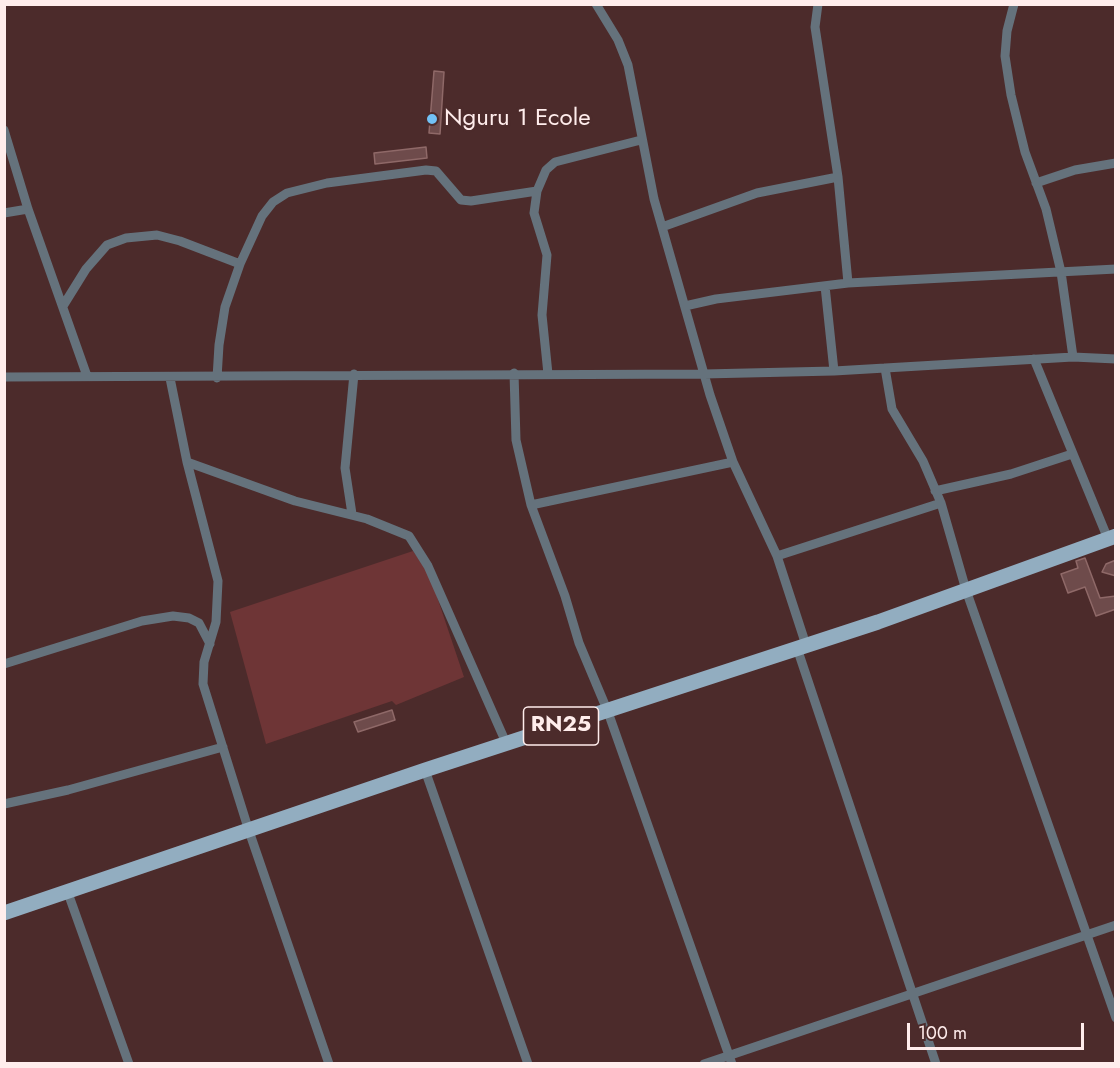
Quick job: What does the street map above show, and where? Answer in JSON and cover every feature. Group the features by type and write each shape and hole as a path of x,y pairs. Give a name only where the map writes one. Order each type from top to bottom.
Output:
{"main road":[{"name":"RN25","path":"4,913 424,770 608,712 966,590 1112,537"}],"street":[{"path":"596,4 618,40 628,65 641,140 662,227 704,375 733,462 777,556 801,646 912,996 936,1064"},
{"path":"818,4 815,27 838,177 848,283"},
{"path":"1014,4 1007,31 1005,56 1011,95 1025,152 1061,272 1073,357"},
{"path":"4,130 28,208 87,376"},
{"path":"548,374 542,315 547,255 534,213 537,191 546,170 555,162 641,140"},
{"path":"1036,183 1075,170 1116,163"},
{"path":"217,378 225,307 240,264 262,216 273,202 287,193 327,183 436,171 461,200 471,201 537,191"},
{"path":"662,227 757,193 838,177"},
{"path":"4,213 28,208"},
{"path":"63,306 86,269 107,245 126,238 157,235 180,240 240,264"},
{"path":"685,306 716,299 848,283 1116,269"},
{"path":"825,286 834,371"},
{"path":"4,377 217,378 514,373 704,375 834,371 1073,357 1116,358"},
{"path":"1034,359 1072,454 1112,537"},
{"path":"885,368 891,409 923,461 940,503 966,590 1089,934 1116,1018"},
{"path":"514,373 516,440 531,505 565,596 579,643 608,712 731,1059"},
{"path":"352,514 345,468 354,374"},
{"path":"170,378 187,462 218,581 218,602 204,662 203,684 249,831 329,1064"},
{"path":"935,491 1011,474 1072,454"},
{"path":"187,462 295,501 352,514 410,536 428,566 507,745"},
{"path":"531,505 733,462"},
{"path":"777,556 940,503"},
{"path":"4,664 142,621 173,616 189,618 199,623 210,644"},
{"path":"4,804 68,790 223,747"},
{"path":"424,770 528,1064"},
{"path":"68,893 129,1064"},
{"path":"704,1064 731,1059 1116,925"}],"shaded area":[{"path":"413,551 429,573 464,677 396,705 392,701 266,744 230,612"}],"building":[{"path":"434,71 444,72 440,134 429,133"},
{"path":"426,147 427,158 375,164 374,153"},
{"path":"1085,558 1100,598 1116,596 1116,609 1096,616 1085,587 1068,593 1061,574 1078,568 1076,561"},
{"path":"1116,560 1116,576 1102,572 1106,564"},
{"path":"392,710 395,720 358,732 354,722"}],"place":[{"name":"Nguru 1 Ecole","path":"432,119"}]}
